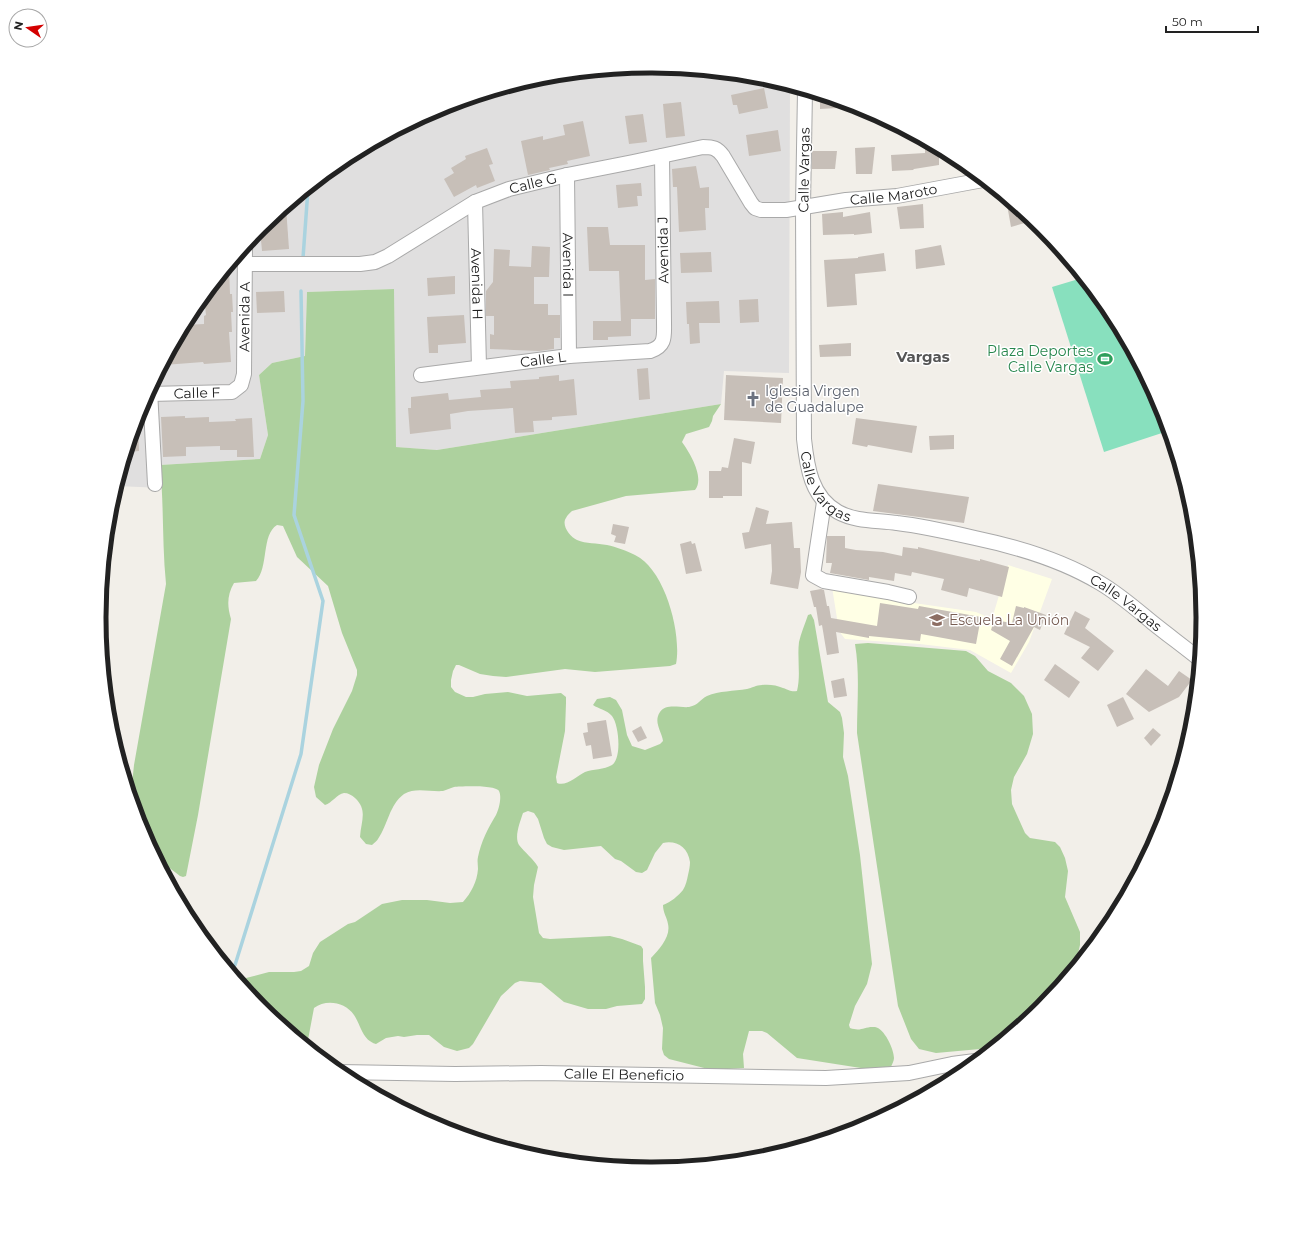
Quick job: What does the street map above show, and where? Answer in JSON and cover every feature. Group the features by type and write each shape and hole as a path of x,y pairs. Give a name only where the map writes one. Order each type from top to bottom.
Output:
{"street":[{"name":"Calle Vargas","path":"805,96 804,439 806,463 811,480 824,502 839,513 856,519 897,523 974,538 1008,546 1053,560 1087,576 1110,590 1194,655"},
{"name":"Calle G","path":"246,264 360,264 375,262 388,256 475,202 509,189 567,175 703,147 718,149 724,156 750,203 755,208 762,210 775,210 804,206"},
{"name":"Avenida J","path":"662,156 664,322 662,343"},
{"name":"Avenida I","path":"567,175 569,356"},
{"name":"Calle Maroto","path":"804,206 846,200 897,196 976,181"},
{"name":"Avenida H","path":"475,202 479,367"},
{"name":"Avenida A","path":"241,385 244,374 245,254"},
{"name":"Calle L","path":"421,375 569,356 650,351 657,349 662,343"},
{"name":"Calle F","path":"156,392 232,392 241,385"},
{"path":"151,403 155,484"},
{"path":"824,502 813,574 824,581 909,597"},
{"name":"Calle El Beneficio","path":"352,1072 455,1074 541,1073 826,1078 909,1074 964,1062"}],"shaded area":[{"path":"615,74 687,74 757,83 790,91 789,373 724,371 721,404 437,450 395,447 394,289 307,292 305,356 272,363 259,375 268,435 260,459 160,465 162,488 123,486 135,442 148,409 179,345 219,286 266,232 292,208 348,165 410,129 443,114 476,102 545,83"},
{"name":"Escuela La Unión","path":"1008,565 1052,579 1029,642 1011,673 970,650 920,644 845,639 839,631 832,587 907,602 976,612 992,619"}],"green space":[{"name":"Plaza Deportes Calle Vargas","path":"1078,279 1083,286 1123,345 1154,409 1163,433 1104,452 1052,287"},
{"path":"394,289 396,447 437,450 721,404 713,416 709,427 686,434 682,442 689,452 697,472 698,485 695,490 626,496 572,511 567,516 565,521 565,527 569,534 577,540 618,548 635,555 646,562 663,588 674,620 677,651 676,664 670,666 595,672 565,669 506,677 480,674 456,665 453,671 451,687 455,692 466,697 508,692 527,696 561,693 566,697 565,731 556,777 557,783 564,784 585,772 609,767 615,761 617,756 618,734 614,720 610,714 593,705 597,699 610,697 616,700 622,710 627,735 632,746 645,750 660,744 663,741 657,719 663,709 673,706 689,707 695,705 712,694 747,689 760,685 772,685 797,691 799,679 799,642 808,615 811,614 814,620 828,702 840,712 842,718 844,733 843,757 848,776 860,855 872,964 867,984 855,1006 849,1025 850,1028 854,1029 875,1027 882,1031 894,1054 891,1067 880,1071 797,1058 767,1033 762,1031 749,1031 743,1054 744,1068 712,1070 669,1059 664,1055 662,1049 663,1028 655,1003 651,958 664,942 668,934 668,924 663,905 677,897 686,884 690,864 687,852 677,844 668,842 663,843 655,853 647,870 642,873 636,872 621,861 615,859 601,846 564,850 552,847 547,844 538,819 534,813 528,811 523,813 517,838 519,845 538,867 533,897 539,933 543,938 550,939 610,936 641,946 643,949 645,987 645,999 642,1004 617,1006 606,1009 588,1009 564,1002 541,983 520,981 515,983 501,996 473,1044 469,1048 457,1051 444,1047 429,1035 386,1038 376,1044 371,1042 365,1036 354,1015 346,1007 335,1003 324,1003 314,1008 308,1040 266,1003 242,977 246,978 269,972 301,971 309,966 313,953 320,942 348,924 355,922 382,904 402,900 427,900 450,903 463,902 469,895 475,883 481,846 497,812 500,800 499,791 485,787 453,787 443,791 418,790 408,792 404,794 395,804 378,840 372,845 366,844 360,837 363,811 359,802 354,797 344,793 325,805 316,797 314,787 319,765 333,729 352,691 357,670 342,633 328,586 297,557 283,526 277,525 269,536 263,568 256,581 234,583 230,592 228,605 231,619 198,815 186,876 180,876 167,866 148,826 135,793 132,783 134,765 166,584 160,465 260,459 268,435 259,375 272,363 305,356 307,292"},
{"path":"868,643 966,651 975,656 988,671 1011,683 1024,696 1032,714 1033,734 1027,754 1014,777 1011,790 1012,804 1025,833 1030,838 1055,842 1060,847 1065,858 1068,871 1065,897 1080,932 1080,945 1078,956 1036,1003 1010,1027 982,1049 936,1053 919,1049 911,1039 898,1006 857,733 858,677 855,644"}],"building":[{"path":"764,88 768,108 739,114 737,105 733,105 731,95"},
{"path":"820,100 842,108 820,109"},
{"path":"681,102 685,136 666,138 663,104"},
{"path":"643,114 647,142 629,144 625,116"},
{"path":"583,121 590,156 567,161 568,164 528,175 521,141 543,136 543,140 565,135 563,125"},
{"path":"778,130 781,151 749,156 746,135"},
{"path":"875,147 872,174 856,174 855,148"},
{"path":"925,147 939,156 939,165 913,170 892,171 891,155 925,153"},
{"path":"487,148 493,164 489,165 495,181 477,188 476,185 454,197 444,179 454,173 451,168 466,159 465,156"},
{"path":"812,151 837,151 835,169 812,169"},
{"path":"696,166 700,188 709,187 709,208 705,208 706,230 679,232 677,187 673,187 672,169"},
{"path":"641,183 642,196 637,196 638,206 618,208 616,185"},
{"path":"923,204 924,228 900,229 897,207"},
{"path":"1007,206 1026,223 1011,227"},
{"path":"843,212 843,217 870,212 872,233 854,235 823,235 822,214"},
{"path":"286,213 289,249 262,251 261,238"},
{"path":"587,227 608,227 610,245 645,245 645,280 655,279 655,319 631,319 631,336 608,337 608,340 593,340 593,321 621,321 619,271 589,271"},
{"path":"941,245 945,265 916,269 915,250"},
{"path":"532,246 550,247 549,277 534,277 534,304 548,304 548,315 560,315 560,338 554,338 554,349 539,351 490,349 490,334 494,335 494,316 486,316 486,291 493,282 494,249 510,250 509,266 531,267"},
{"path":"711,252 712,272 681,273 680,253"},
{"path":"884,253 886,271 855,274 857,305 827,307 824,260 858,258"},
{"path":"229,274 230,294 232,294 233,312 231,312 232,332 229,332 231,362 169,365 192,325 204,324 204,316 206,315 205,305"},
{"path":"455,276 455,294 428,296 427,278"},
{"path":"284,291 285,312 257,313 256,292"},
{"path":"758,299 759,322 740,323 739,300"},
{"path":"719,301 720,323 699,323 700,343 690,344 686,302"},
{"path":"464,315 466,343 438,345 438,353 429,353 427,317"},
{"path":"851,343 851,356 820,357 819,345"},
{"path":"648,368 650,399 639,400 637,369"},
{"path":"559,375 559,381 574,379 577,415 552,417 552,420 533,421 534,432 515,433 513,408 468,411 450,414 451,429 410,434 408,408 411,408 411,397 448,393 449,400 481,397 480,390 511,388 510,381 539,379 539,377"},
{"name":"Iglesia Virgen de Guadalupe","path":"726,375 783,378 781,423 724,420"},
{"path":"185,416 185,418 209,417 209,422 236,421 235,419 252,418 254,457 237,457 237,450 220,450 220,446 186,447 186,456 163,457 161,417"},
{"path":"856,418 917,426 912,453 868,445 867,447 852,444"},
{"path":"138,433 139,451 132,452"},
{"path":"954,435 954,449 930,450 929,436"},
{"path":"734,438 755,442 751,464 742,462 742,496 709,498 709,471 721,471 722,467 728,468"},
{"path":"878,484 969,497 964,523 873,511"},
{"path":"756,507 769,511 766,524 792,522 794,548 800,548 801,572 798,589 770,584 772,571 771,544 745,549 742,533 749,532"},
{"path":"613,524 629,527 625,544 614,542 616,536 611,534"},
{"path":"827,536 845,536 845,548 856,550 883,552 902,556 903,547 918,549 918,547 980,561 980,559 1009,567 1002,597 969,588 967,597 941,590 944,579 912,572 911,576 895,573 894,581 869,577 869,580 830,573 832,563 826,563"},
{"path":"691,541 692,544 695,543 702,571 686,574 680,544"},
{"path":"821,589 824,590 831,618 877,626 880,603 918,609 919,606 981,617 976,644 921,634 920,641 869,636 869,638 836,632 839,653 827,655 822,625 819,626 816,607 814,607 810,591"},
{"path":"1016,606 1024,607 1046,615 1040,630 1034,627 1012,666 1000,659 1010,641 991,630 994,620 1012,623"},
{"path":"1075,611 1090,619 1085,628 1114,651 1098,671 1081,658 1090,647 1064,634"},
{"path":"1055,664 1080,682 1069,698 1044,680"},
{"path":"1146,669 1168,686 1179,671 1192,680 1179,697 1149,712 1126,694"},
{"path":"844,678 847,696 834,698 831,681"},
{"path":"1123,697 1134,719 1117,727 1107,705"},
{"path":"606,720 612,756 593,759 591,745 586,746 583,733 588,732 587,723"},
{"path":"641,726 647,738 638,742 632,731"},
{"path":"1153,728 1161,735 1151,746 1144,738"}],"waterway":[{"path":"303,258 308,196"},
{"path":"235,965 301,754 323,601 294,515 303,401 301,291"}],"place":[{"name":"Plaza Deportes Calle Vargas","path":"1105,359"},
{"name":"Iglesia Virgen de Guadalupe","path":"753,399"},
{"name":"Escuela La Unión","path":"937,620"}],"district":[{"name":"Vargas","path":"923,357"}]}
